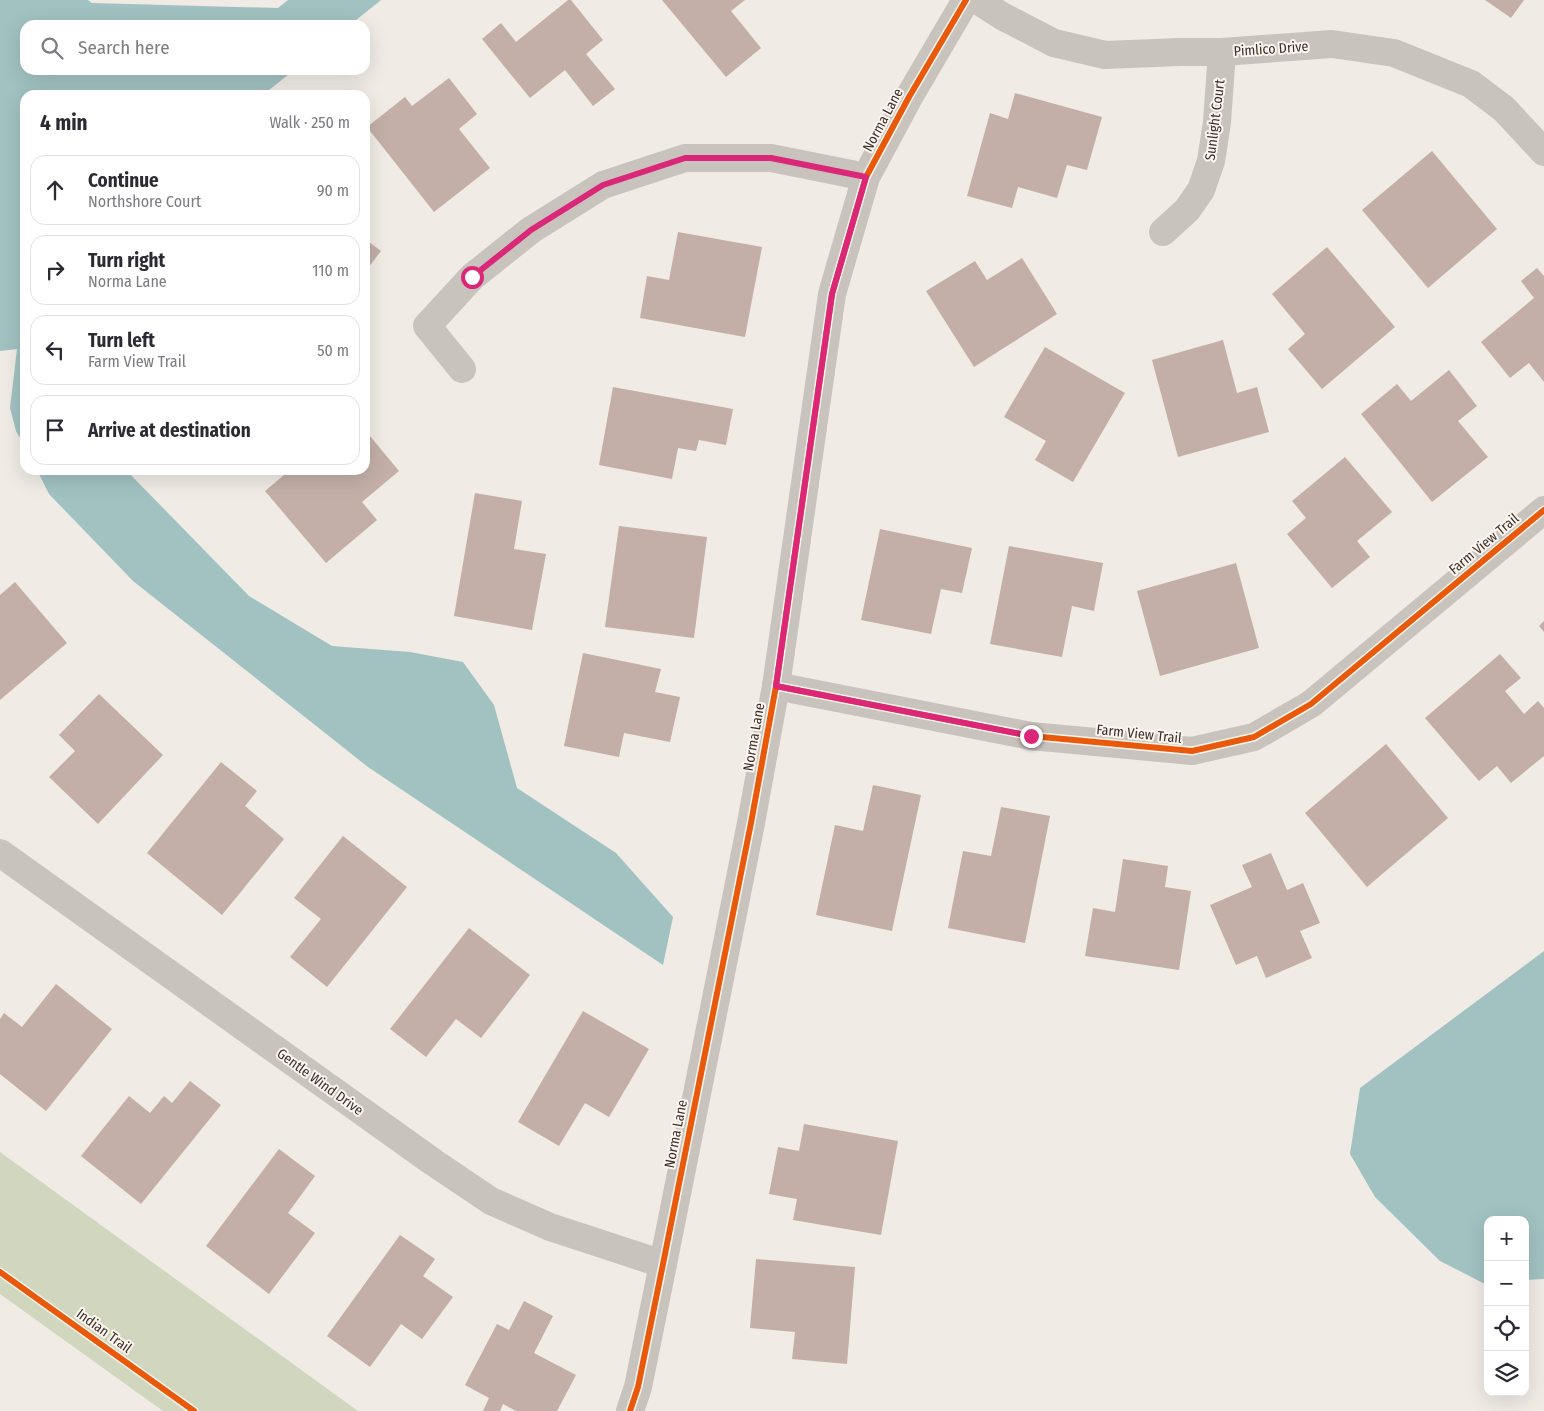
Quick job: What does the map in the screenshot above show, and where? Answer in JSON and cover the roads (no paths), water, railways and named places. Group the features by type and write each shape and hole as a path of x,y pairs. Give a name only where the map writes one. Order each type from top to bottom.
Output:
{"street":[{"name":"Norma Lane","path":"630,1411 638,1386 752,823 776,686 832,294 866,177 909,97 966,0"},
{"name":"Pimlico Drive","path":"976,0 1054,43 1105,54 1222,52 1332,44 1394,53 1471,84 1504,109 1544,152"},
{"name":"Sunlight Court","path":"1163,232 1187,210 1201,190 1212,161 1222,52"},
{"path":"462,369 426,326 472,277 531,230 603,185 685,158 771,158 866,177"},
{"name":"Farm View Trail","path":"776,686 1031,736 1192,752 1254,737 1311,704 1544,510"},
{"name":"Gentle Wind Drive","path":"0,853 433,1162 492,1201 550,1227 663,1264"}],"water":[{"path":"0,0 88,0 92,3 278,8 288,0 381,0 356,20 20,20 20,75 288,75 269,90 20,90 20,438 16,431 10,408 17,349 0,351"},
{"path":"40,475 131,475 249,596 332,646 410,652 463,662 494,705 517,788 616,853 673,917 663,965 368,767 133,581 49,494"},
{"path":"1544,951 1544,1279 1529,1280 1529,1216 1484,1216 1484,1283 1440,1261 1375,1197 1350,1154 1360,1088"}]}
